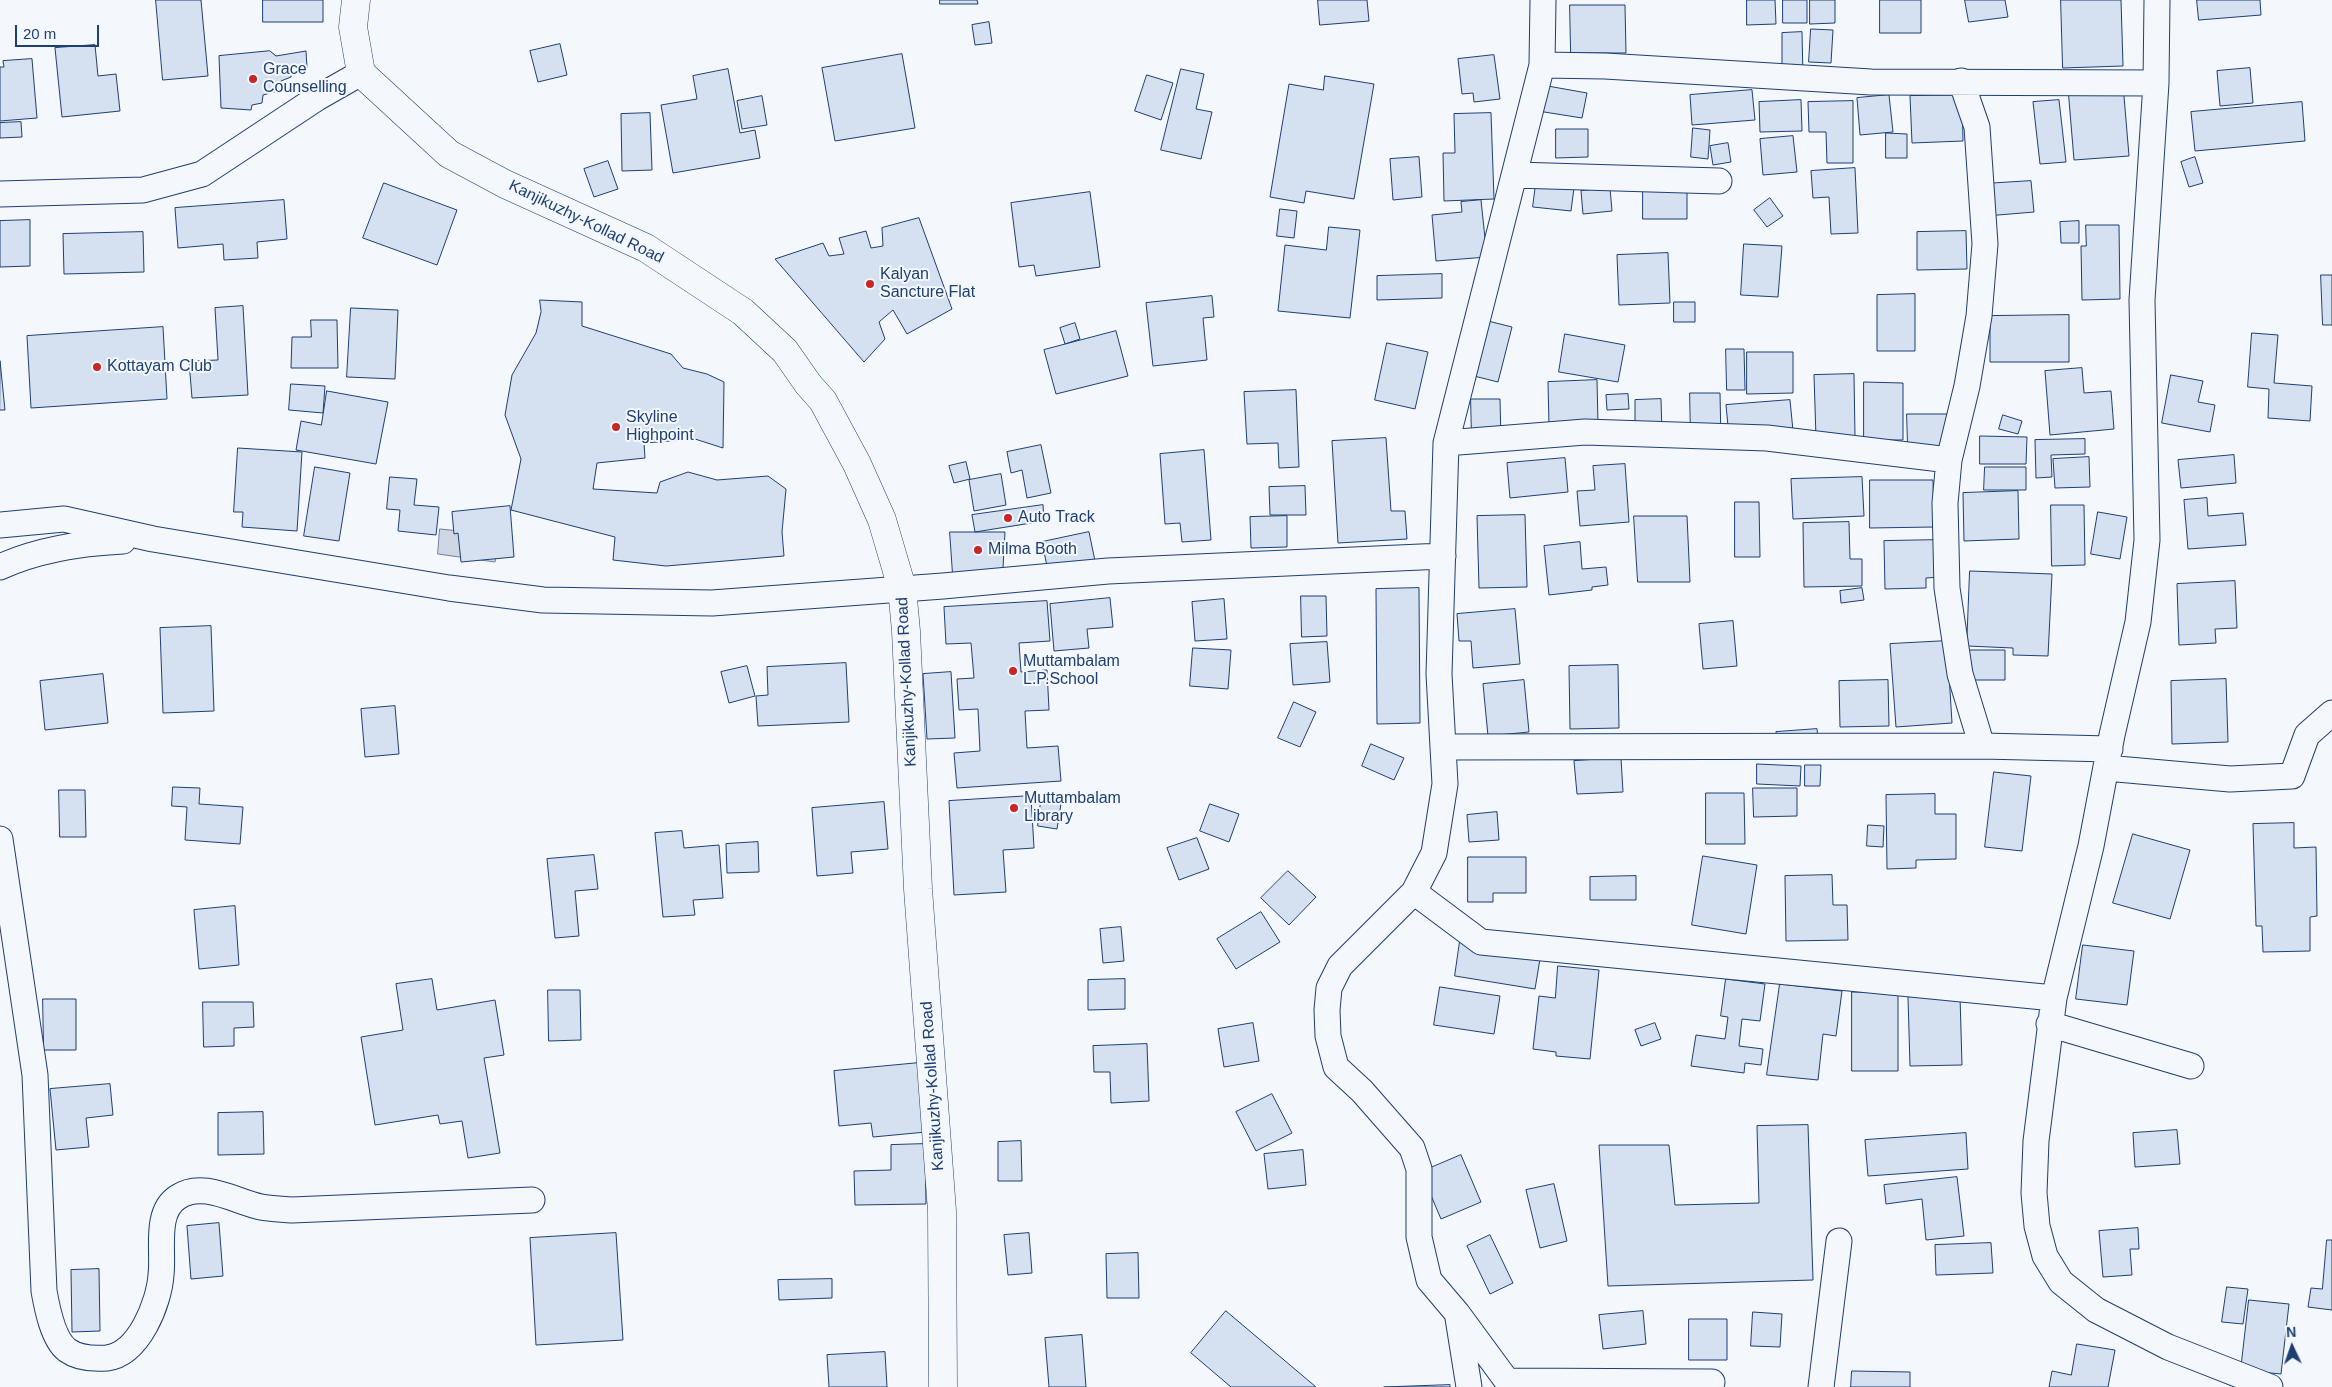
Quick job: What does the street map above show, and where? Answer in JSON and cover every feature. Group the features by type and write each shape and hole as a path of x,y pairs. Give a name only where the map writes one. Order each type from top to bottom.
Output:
{"main road":[{"path":"356,0 353,27 361,73"},
{"name":"Kanjikuzhy-Kollad Road","path":"361,73 449,154 505,184 646,248 742,312 785,351 808,384 823,400 857,464 882,520 902,588 906,630 918,889 942,1211 943,1387"}],"street":[{"path":"1544,0 1542,65 1446,443 1439,674 1445,784 1434,853 1414,892 1340,966 1329,988 1328,1036 1336,1067 1362,1091 1412,1148 1419,1169 1419,1237 1429,1280 1457,1313 1507,1381 1712,1382"},
{"path":"2157,0 2156,83 2142,300 2146,540 2138,622 2091,846 2049,1024 2036,1141 2034,1193 2037,1226 2045,1256 2062,1282 2096,1310 2168,1347 2270,1387"},
{"path":"1542,65 1605,66 1871,82 2156,83"},
{"path":"0,194 143,190 202,174 318,98 361,73"},
{"path":"1961,81 1977,127 1985,244 1979,316 1967,386 1950,460 1945,503 1947,588 1960,674 1982,746"},
{"path":"1515,175 1719,181"},
{"path":"1446,443 1584,432 1757,437 1950,460"},
{"path":"0,525 64,519 153,539 449,588 543,600 712,603 1108,571 1443,556"},
{"path":"0,567 26,555 79,545 153,539"},
{"path":"1443,747 1982,746 2108,758 2230,779 2292,776 2307,735 2332,713"},
{"path":"0,839 35,1075 44,1291 51,1325 67,1350 93,1360 116,1357 135,1343 149,1317 161,1277 163,1219 176,1198 196,1190 210,1192 262,1208 292,1210 532,1200"},
{"path":"1414,892 1481,942 2054,998"},
{"path":"2049,1024 2191,1066"},
{"path":"1821,1387 1839,1241"},
{"path":"1457,1313 1468,1387"}],"shaded area":[{"path":"440,529 500,535 495,562 438,554"}],"building":[{"path":"156,0 201,0 208,76 163,80"},
{"path":"263,0 323,0 323,22 263,22"},
{"path":"940,0 977,0 978,4 940,4"},
{"path":"1318,0 1367,0 1369,21 1320,25"},
{"path":"1747,0 1775,0 1776,24 1747,25"},
{"path":"1783,0 1807,0 1807,23 1783,23"},
{"path":"1810,0 1835,0 1835,23 1810,24"},
{"path":"1880,0 1921,0 1921,33 1880,33"},
{"path":"1965,0 2005,0 2008,17 1969,22"},
{"path":"2061,0 2121,0 2123,66 2063,68"},
{"path":"2197,0 2260,0 2261,15 2199,20"},
{"path":"1570,5 1625,5 1626,53 1571,53"},
{"path":"989,22 992,43 975,45 972,25"},
{"path":"1811,29 1833,30 1831,63 1809,62"},
{"path":"1802,32 1803,78 1782,78 1782,33"},
{"path":"560,44 567,75 538,82 530,51"},
{"path":"95,45 98,76 116,74 120,111 62,117 55,48"},
{"name":"Grace Counselling","path":"270,51 276,56 306,51 307,68 291,68 291,77 281,81 281,90 263,95 262,103 252,105 251,110 221,108 219,56"},
{"path":"902,54 915,128 835,141 822,68"},
{"path":"1494,55 1500,99 1474,102 1473,93 1462,94 1458,59"},
{"path":"32,59 37,118 0,121 0,67 4,67 3,61"},
{"path":"2250,68 2253,103 2220,106 2217,71"},
{"path":"728,69 740,133 755,130 760,158 673,173 661,105 697,99 693,76"},
{"path":"1181,69 1204,74 1196,109 1212,112 1201,159 1161,150"},
{"path":"1147,75 1173,83 1161,120 1135,111"},
{"path":"1325,76 1374,84 1354,199 1306,191 1304,203 1270,197 1289,84 1323,90"},
{"path":"2123,84 2129,156 2074,160 2068,88"},
{"path":"1542,85 1587,93 1582,118 1538,111"},
{"path":"1752,90 1755,120 1692,125 1690,95"},
{"path":"1889,95 1893,132 1860,135 1857,98"},
{"path":"1962,95 1963,141 1912,143 1910,96"},
{"path":"762,96 767,125 742,129 737,101"},
{"path":"1801,100 1802,131 1760,132 1759,102"},
{"path":"2059,100 2066,162 2040,164 2033,102"},
{"path":"1853,101 1853,163 1827,163 1826,132 1809,132 1808,102"},
{"path":"2302,102 2305,141 2195,151 2191,112"},
{"path":"650,113 652,170 622,171 621,114"},
{"path":"1491,113 1494,199 1444,201 1443,153 1455,153 1454,114"},
{"path":"21,122 22,137 0,138 0,123"},
{"path":"1693,128 1710,130 1708,159 1691,157"},
{"path":"1556,129 1588,129 1588,157 1556,158"},
{"path":"1886,133 1907,134 1907,158 1886,158"},
{"path":"1793,136 1797,172 1763,175 1760,139"},
{"path":"1728,143 1731,162 1713,165 1710,146"},
{"path":"1419,157 1422,197 1393,200 1390,159"},
{"path":"2195,157 2203,183 2189,187 2181,162"},
{"path":"608,161 618,189 594,197 584,169"},
{"path":"1855,168 1858,233 1831,234 1829,197 1813,198 1811,171"},
{"path":"1537,176 1575,180 1571,211 1533,207"},
{"path":"2031,181 2034,212 1986,216 1983,184"},
{"path":"384,183 457,210 437,265 363,238"},
{"path":"1643,187 1687,187 1687,219 1643,219"},
{"path":"1610,188 1612,211 1583,214 1581,191"},
{"path":"1090,192 1100,267 1036,276 1034,265 1019,267 1011,203"},
{"path":"1770,198 1783,216 1767,227 1754,210"},
{"path":"284,200 287,239 257,242 258,258 224,260 223,244 178,248 175,208"},
{"path":"1481,200 1487,257 1436,261 1432,215 1462,212 1461,202"},
{"path":"1280,209 1297,211 1294,238 1277,236"},
{"name":"Kalyan Sancture Flat","path":"919,218 952,309 907,334 893,310 879,322 885,339 864,362 775,259 823,243 829,256 844,254 839,238 866,231 871,248 883,246 882,228"},
{"path":"30,220 30,266 0,267 0,221"},
{"path":"2079,221 2079,243 2061,243 2060,222"},
{"path":"2086,225 2119,225 2120,299 2082,300 2081,246 2086,246"},
{"path":"1329,227 1360,230 1350,318 1278,311 1285,245 1326,250"},
{"path":"1966,231 1967,269 1917,270 1917,232"},
{"path":"143,232 144,272 64,274 63,234"},
{"path":"1744,244 1782,246 1778,297 1741,295"},
{"path":"1668,253 1670,303 1619,305 1617,255"},
{"path":"1442,274 1442,298 1377,300 1377,276"},
{"path":"2321,275 2332,275 2332,325 2323,325"},
{"path":"1915,294 1915,351 1877,351 1877,295"},
{"path":"1212,296 1214,317 1203,318 1207,360 1153,366 1146,303"},
{"name":"Skyline Highpoint","path":"540,300 582,302 582,326 671,354 683,368 707,374 724,382 723,448 695,439 644,443 645,458 597,463 593,489 657,493 660,482 688,472 717,480 768,476 786,489 782,532 784,556 666,566 613,560 615,537 511,510 521,459 505,415 512,375 536,333 541,312"},
{"path":"1674,302 1695,302 1695,322 1674,322"},
{"path":"243,306 248,395 192,398 189,361 218,360 215,308"},
{"path":"351,308 398,310 395,379 347,377"},
{"path":"2069,315 2069,362 1990,362 1990,316"},
{"path":"311,320 337,320 338,368 291,368 292,337 311,337"},
{"path":"1488,321 1512,327 1498,382 1474,376"},
{"path":"1075,323 1080,339 1065,344 1060,328"},
{"name":"Kottayam Club","path":"163,327 167,399 31,408 27,336"},
{"path":"1116,331 1128,376 1056,394 1044,350"},
{"path":"2252,333 2278,335 2274,383 2312,386 2310,421 2268,418 2269,389 2248,387"},
{"path":"1565,334 1625,345 1618,382 1559,372"},
{"path":"1387,343 1428,352 1415,409 1375,400"},
{"path":"1726,349 1744,349 1745,390 1727,390"},
{"path":"1747,352 1793,352 1793,393 1747,394"},
{"path":"0,361 5,410 0,410"},
{"path":"2082,368 2084,393 2111,391 2114,429 2050,435 2045,371"},
{"path":"1854,374 1855,437 1816,438 1814,375"},
{"path":"2171,375 2203,381 2198,402 2215,405 2210,432 2162,423"},
{"path":"1597,380 1598,424 1549,426 1548,382"},
{"path":"1864,382 1903,383 1903,440 1864,440"},
{"path":"291,384 325,386 323,413 289,410"},
{"path":"1296,390 1299,467 1279,468 1278,443 1247,444 1244,392"},
{"path":"327,391 388,402 376,464 296,450 301,421 321,425"},
{"path":"1690,393 1720,393 1721,442 1691,442"},
{"path":"1628,394 1629,409 1607,410 1606,395"},
{"path":"1471,399 1500,399 1501,441 1472,441"},
{"path":"1661,399 1662,433 1635,433 1635,400"},
{"path":"1790,400 1794,441 1730,447 1726,405"},
{"path":"1907,414 1953,414 1953,447 1908,447"},
{"path":"2003,415 2022,421 2018,434 1999,429"},
{"path":"1980,436 2027,437 2026,464 1980,464"},
{"path":"1386,438 1391,511 1405,511 1407,539 1338,543 1332,441"},
{"path":"2085,439 2085,454 2051,455 2052,477 2036,478 2035,440"},
{"path":"1041,445 1051,493 1027,498 1022,470 1011,473 1007,452"},
{"path":"238,448 302,452 297,531 242,527 243,512 234,512"},
{"path":"1204,450 1211,540 1182,542 1180,523 1165,524 1160,454"},
{"path":"2234,455 2236,483 2181,488 2178,460"},
{"path":"2089,457 2090,487 2055,488 2053,459"},
{"path":"1565,458 1568,492 1510,498 1507,463"},
{"path":"966,462 970,479 954,483 949,466"},
{"path":"1625,464 1629,522 1580,526 1577,491 1595,490 1593,466"},
{"path":"315,467 350,473 339,541 304,536"},
{"path":"1985,467 2026,467 2026,490 1984,490"},
{"path":"1001,474 1006,505 974,511 969,480"},
{"path":"390,477 417,479 414,505 439,507 436,535 398,531 400,510 387,509"},
{"path":"1862,477 1864,516 1793,519 1791,479"},
{"path":"1870,480 1933,480 1934,527 1870,528"},
{"path":"1305,486 1306,515 1270,515 1269,487"},
{"path":"2018,491 2019,539 1964,541 1963,493"},
{"path":"2207,498 2208,516 2243,513 2246,545 2188,549 2184,500"},
{"path":"1735,502 1759,502 1760,557 1735,557"},
{"name":"Auto Track","path":"1043,505 1044,521 975,532 972,515"},
{"path":"2051,505 2084,505 2085,565 2052,566"},
{"path":"510,506 514,557 461,562 458,533 454,534 452,512"},
{"path":"2098,512 2127,517 2120,559 2091,554"},
{"path":"1525,515 1527,587 1479,588 1477,516"},
{"path":"1287,516 1287,547 1251,548 1250,517"},
{"path":"1634,516 1687,516 1690,582 1638,582"},
{"path":"1849,522 1850,559 1862,559 1862,586 1804,587 1803,523"},
{"name":"Milma Booth","path":"950,532 1005,532 1003,568 953,575"},
{"path":"1089,532 1095,561 1048,571 1042,542"},
{"path":"1940,540 1941,577 1926,578 1926,588 1885,589 1884,541"},
{"path":"1580,542 1582,569 1606,567 1608,585 1592,587 1592,590 1549,595 1544,546"},
{"path":"1970,571 2052,574 2048,656 2013,655 2013,648 1967,646"},
{"path":"2235,581 2237,628 2215,629 2216,643 2179,645 2177,584"},
{"path":"1419,588 1420,723 1377,724 1376,589"},
{"path":"1862,588 1864,600 1841,603 1840,591"},
{"path":"1301,596 1326,596 1327,636 1302,637"},
{"path":"1110,598 1113,627 1087,629 1089,648 1054,651 1050,604"},
{"path":"1224,599 1227,639 1195,641 1192,602"},
{"path":"1047,601 1050,641 1019,643 1021,672 1047,670 1049,710 1025,711 1027,748 1058,746 1061,781 957,788 954,753 980,751 978,709 959,710 957,679 974,678 971,643 946,644 944,607"},
{"path":"1515,609 1520,664 1473,668 1471,641 1459,641 1457,614"},
{"path":"1733,621 1737,666 1703,669 1699,624"},
{"path":"211,626 214,711 163,713 160,628"},
{"path":"1947,641 1952,723 1896,727 1890,644"},
{"path":"1327,642 1330,682 1293,685 1290,644"},
{"path":"1193,648 1231,650 1228,689 1190,686"},
{"path":"1958,650 2005,650 2005,680 1958,680"},
{"path":"846,663 849,722 758,726 756,696 768,695 767,667"},
{"path":"1618,665 1619,728 1570,729 1569,666"},
{"path":"747,666 755,696 729,703 721,672"},
{"path":"951,672 955,738 927,739 923,674"},
{"path":"103,674 108,723 45,730 40,681"},
{"path":"2226,679 2228,742 2172,744 2171,681"},
{"path":"1524,680 1529,732 1488,736 1483,684"},
{"path":"1888,680 1889,726 1840,727 1839,681"},
{"path":"1294,702 1316,712 1300,747 1278,738"},
{"path":"395,706 399,754 365,757 361,709"},
{"path":"1817,729 1819,746 1778,749 1776,732"},
{"path":"1371,744 1404,758 1394,780 1362,766"},
{"path":"1621,758 1623,792 1577,794 1574,761"},
{"path":"1757,764 1801,766 1800,786 1757,784"},
{"path":"1805,765 1821,765 1820,786 1805,786"},
{"path":"1994,772 2031,776 2022,851 1985,847"},
{"path":"173,787 200,788 199,804 243,807 240,844 185,840 187,807 172,806"},
{"path":"1753,788 1797,788 1797,816 1754,817"},
{"path":"59,790 85,790 86,837 60,837"},
{"path":"1706,793 1744,793 1745,844 1706,844"},
{"path":"1935,794 1935,814 1956,814 1956,859 1916,860 1916,868 1887,869 1886,795"},
{"path":"1031,796 1034,848 1003,850 1006,892 954,895 949,801"},
{"path":"1041,801 1061,804 1057,829 1038,826"},
{"path":"884,802 888,849 851,852 853,873 817,876 812,808"},
{"path":"1210,804 1239,814 1229,842 1200,831"},
{"path":"1497,812 1499,840 1469,842 1467,815"},
{"path":"2294,823 2294,848 2316,847 2317,916 2310,917 2310,951 2263,952 2262,926 2256,926 2253,824"},
{"path":"1868,825 1884,826 1883,847 1867,846"},
{"path":"682,831 684,848 719,845 723,898 693,900 695,915 663,917 655,833"},
{"path":"2133,834 2190,850 2170,919 2113,903"},
{"path":"1197,838 1209,869 1179,880 1167,848"},
{"path":"758,842 759,872 727,873 726,844"},
{"path":"594,855 598,889 575,891 579,936 555,938 547,859"},
{"path":"1703,856 1757,865 1746,934 1692,925"},
{"path":"1468,857 1526,857 1526,893 1493,893 1493,902 1468,902"},
{"path":"1288,871 1316,897 1289,925 1261,898"},
{"path":"1832,875 1833,905 1847,905 1848,940 1786,941 1785,876"},
{"path":"1636,876 1636,900 1590,900 1590,877"},
{"path":"235,906 239,965 199,969 194,910"},
{"path":"1261,912 1280,942 1236,969 1217,939"},
{"path":"1121,927 1124,961 1103,963 1100,929"},
{"path":"1460,941 1541,953 1535,989 1455,976"},
{"path":"2083,945 2134,951 2127,1005 2076,999"},
{"path":"1558,966 1599,970 1590,1059 1556,1056 1556,1052 1533,1049 1539,996 1555,998"},
{"path":"432,979 437,1010 495,1000 504,1055 484,1058 500,1153 468,1158 462,1121 440,1124 438,1115 375,1125 361,1037 403,1030 396,984"},
{"path":"1125,979 1125,1009 1088,1010 1088,980"},
{"path":"1726,979 1765,984 1760,1021 1742,1019 1739,1046 1763,1049 1761,1065 1745,1063 1744,1073 1691,1066 1696,1035 1725,1039 1728,1017 1721,1016"},
{"path":"1780,984 1842,991 1836,1036 1823,1034 1818,1080 1767,1075"},
{"path":"1440,987 1500,996 1494,1034 1434,1025"},
{"path":"548,990 580,990 581,1040 549,1041"},
{"path":"1852,992 1898,992 1898,1071 1852,1071"},
{"path":"1960,996 1962,1065 1910,1066 1908,997"},
{"path":"43,999 76,999 76,1050 44,1050"},
{"path":"203,1002 253,1002 254,1027 234,1028 234,1046 204,1047"},
{"path":"1253,1023 1259,1061 1224,1067 1218,1029"},
{"path":"1655,1023 1661,1039 1641,1046 1635,1030"},
{"path":"1147,1044 1149,1101 1111,1103 1110,1072 1094,1072 1093,1046"},
{"path":"919,1063 926,1132 873,1137 871,1123 839,1126 834,1071"},
{"path":"110,1084 113,1115 86,1118 89,1147 56,1150 50,1089"},
{"path":"1272,1094 1292,1133 1256,1151 1236,1112"},
{"path":"263,1112 264,1154 218,1155 218,1113"},
{"path":"1808,1125 1813,1280 1608,1286 1599,1145 1669,1145 1675,1205 1759,1203 1757,1126"},
{"path":"2177,1130 2180,1164 2135,1167 2133,1133"},
{"path":"1966,1133 1968,1169 1868,1176 1865,1140"},
{"path":"1021,1141 1022,1181 998,1181 998,1142"},
{"path":"925,1144 926,1204 855,1205 854,1171 891,1170 891,1145"},
{"path":"1303,1150 1306,1185 1268,1189 1264,1154"},
{"path":"1461,1155 1481,1202 1441,1219 1421,1172"},
{"path":"1957,1177 1964,1236 1926,1240 1922,1199 1886,1204 1884,1185"},
{"path":"1554,1184 1567,1241 1540,1248 1526,1190"},
{"path":"219,1223 223,1276 191,1279 187,1226"},
{"path":"2138,1228 2139,1249 2130,1249 2132,1275 2103,1277 2099,1231"},
{"path":"616,1233 623,1340 536,1345 530,1238"},
{"path":"1029,1233 1032,1273 1008,1275 1004,1235"},
{"path":"1490,1235 1513,1283 1490,1294 1467,1246"},
{"path":"2327,1240 2332,1240 2332,1310 2308,1307 2311,1288 2322,1289"},
{"path":"1991,1243 1993,1273 1936,1275 1935,1245"},
{"path":"1138,1253 1139,1298 1107,1298 1106,1254"},
{"path":"99,1269 100,1331 72,1332 71,1270"},
{"path":"832,1279 832,1298 779,1300 778,1280"},
{"path":"2227,1287 2248,1289 2243,1324 2222,1322"},
{"path":"2249,1300 2289,1304 2281,1374 2241,1370"},
{"path":"1226,1311 1316,1387 1231,1387 1191,1353"},
{"path":"1643,1311 1646,1344 1603,1349 1599,1315"},
{"path":"1753,1312 1782,1314 1780,1347 1751,1346"},
{"path":"1689,1319 1727,1319 1727,1360 1689,1360"},
{"path":"1082,1335 1086,1387 1049,1387 1045,1338"},
{"path":"2077,1344 2115,1350 2108,1387 2049,1387 2052,1371 2071,1375"},
{"path":"885,1352 887,1387 829,1387 827,1355"},
{"path":"1852,1371 1910,1372 1910,1387 1851,1387"},
{"path":"1450,1385 1450,1387 1384,1387"}],"place":[{"name":"Grace Counselling","path":"253,79"},
{"name":"Kalyan Sancture Flat","path":"870,284"},
{"name":"Kottayam Club","path":"97,367"},
{"name":"Skyline Highpoint","path":"616,427"},
{"name":"Auto Track","path":"1008,518"},
{"name":"Milma Booth","path":"978,550"},
{"name":"Muttambalam L.P.School","path":"1013,671"},
{"name":"Muttambalam Library","path":"1014,808"}]}
